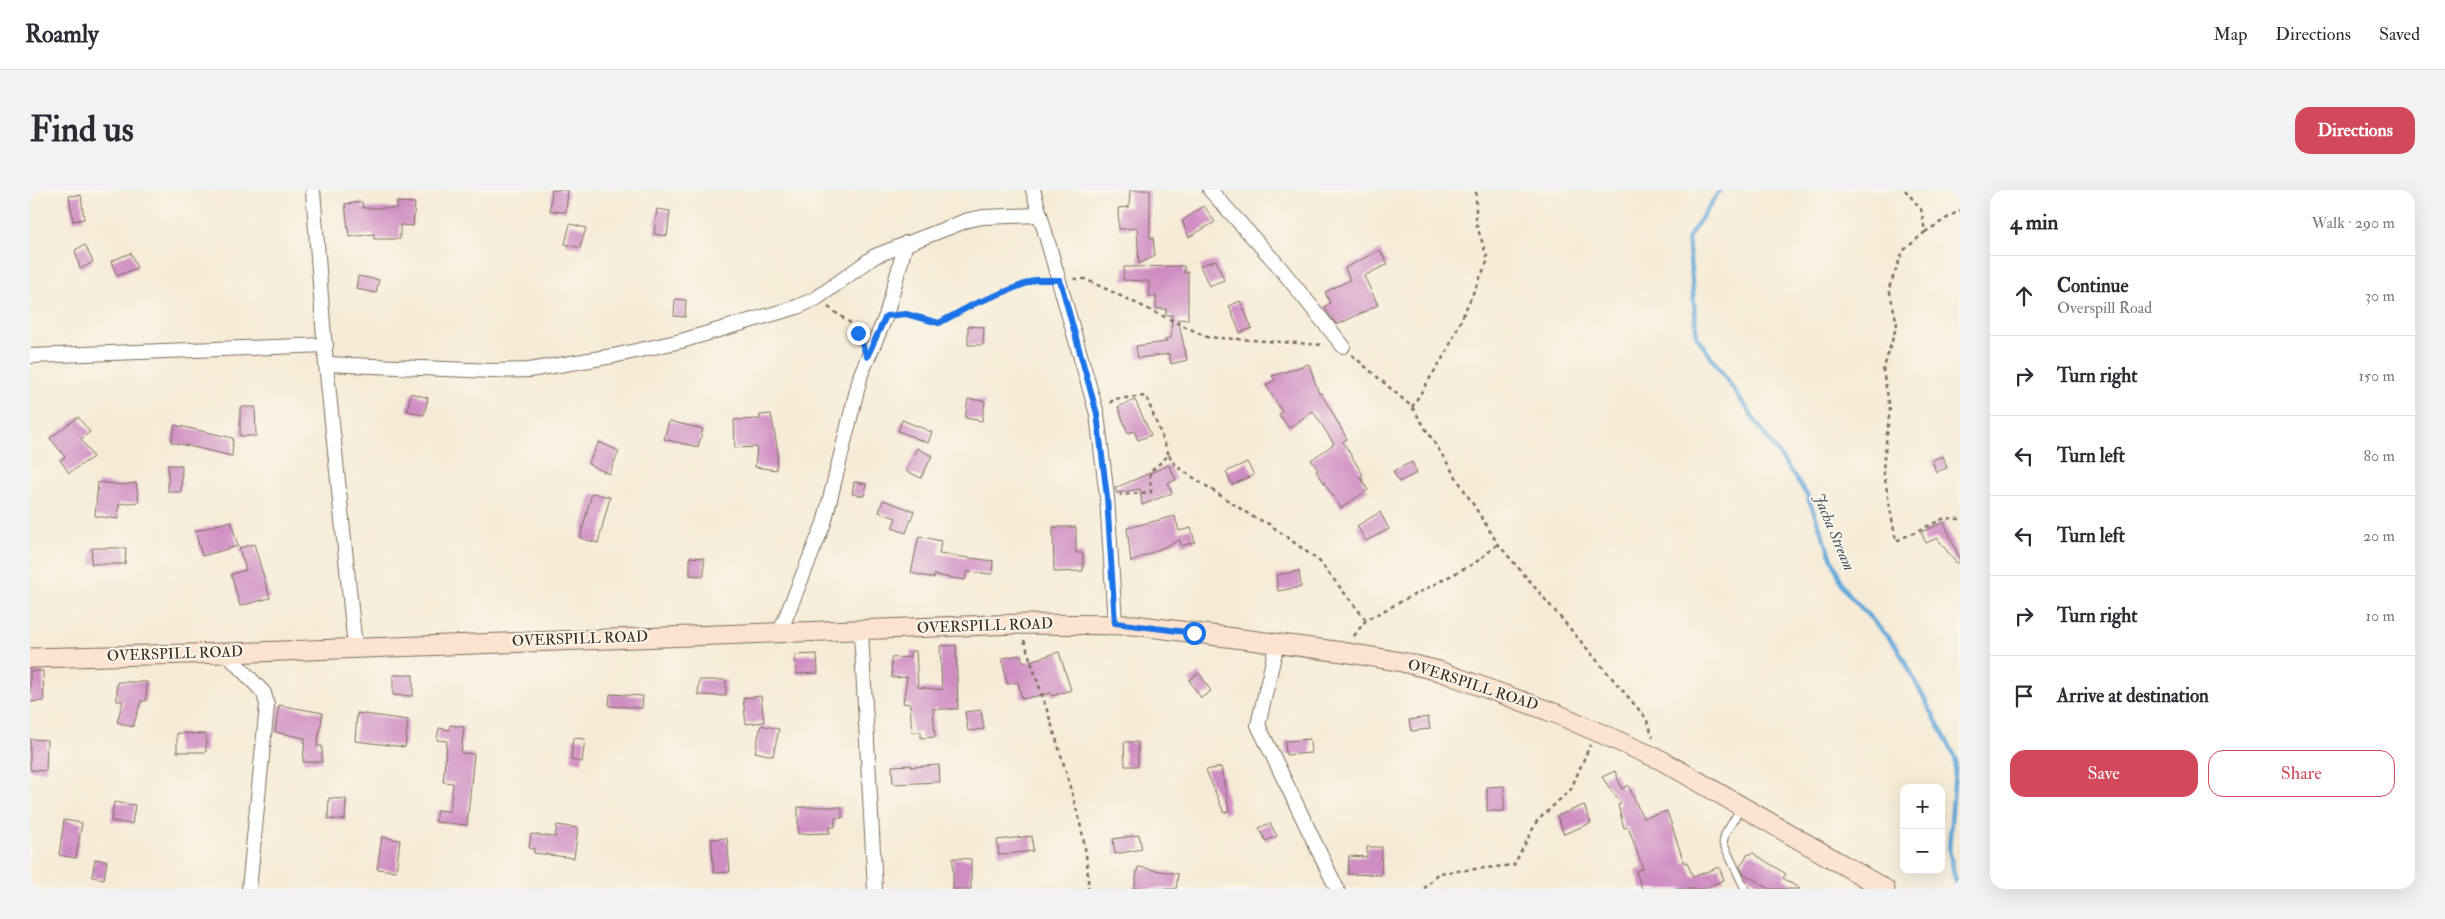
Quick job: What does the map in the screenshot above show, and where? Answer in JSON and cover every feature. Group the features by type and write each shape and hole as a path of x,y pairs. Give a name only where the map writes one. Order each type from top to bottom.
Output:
{"street":[{"path":"312,190 326,345 326,364 355,647"},
{"path":"1033,190 1097,414 1107,497 1115,623"},
{"path":"1210,190 1277,264 1342,346"},
{"path":"326,364 493,371 529,370 613,356 681,341 798,307 817,298 860,264 906,243 975,218 1040,215"},
{"path":"779,634 824,523 867,357 886,316 906,243"},
{"path":"30,356 326,345"},
{"name":"OVERSPILL ROAD","path":"30,658 226,653 1020,624 1115,623 1277,643 1402,662 1439,671 1513,696 1661,760 1743,805 1884,889"},
{"path":"861,631 875,889"},
{"path":"1277,643 1258,725 1337,889"},
{"path":"226,653 264,693 267,704 249,889"}],"lane":[{"path":"1743,805 1725,834 1723,843 1745,889"}],"path":[{"path":"1412,407 1447,351 1488,260 1476,223 1476,190"},
{"path":"1905,190 1921,209 1925,232"},
{"path":"1958,191 1960,197"},
{"path":"1960,210 1925,232 1903,250 1889,288 1897,324 1883,370 1890,408 1883,468 1896,541 1945,518 1960,519"},
{"path":"886,316 906,314 939,323 974,304 1035,280 1085,279 1207,337 1342,346 1412,407 1498,544 1646,718 1661,760"},
{"path":"817,298 853,325 867,357"},
{"path":"1097,414 1114,399 1146,396 1169,455 1176,466 1253,517 1269,524 1319,561 1366,620"},
{"path":"1107,497 1150,492 1150,472 1169,455"},
{"path":"1343,652 1366,620 1476,563 1498,544"},
{"path":"1020,624 1062,755 1082,827 1088,869 1088,889"},
{"path":"1424,889 1438,873 1514,865 1538,820 1571,788 1596,732"}],"building":[{"path":"552,190 568,190 566,212 550,211"},
{"path":"1130,190 1150,190 1150,238 1153,237 1155,256 1139,264 1137,228 1119,229 1118,208 1129,207"},
{"path":"81,195 84,219 73,221 69,196"},
{"path":"362,202 363,208 397,208 397,202 415,203 413,226 400,225 400,239 374,239 374,234 349,237 345,204"},
{"path":"1204,206 1215,222 1189,237 1182,221"},
{"path":"657,209 670,211 667,236 654,234"},
{"path":"570,224 586,228 580,248 565,244"},
{"path":"85,245 93,262 80,269 75,250"},
{"path":"1380,250 1388,264 1364,276 1378,305 1336,324 1324,307 1330,303 1325,292 1350,280 1345,268"},
{"path":"131,253 137,268 117,276 111,261"},
{"path":"1216,260 1224,280 1209,286 1200,266"},
{"path":"1184,266 1184,273 1188,272 1188,320 1178,319 1187,360 1171,364 1169,354 1138,358 1136,346 1166,342 1166,339 1171,338 1172,315 1166,315 1166,309 1156,309 1156,296 1149,296 1149,281 1123,280 1124,267"},
{"path":"358,276 379,280 376,293 356,289"},
{"path":"675,299 686,300 685,317 674,316"},
{"path":"1240,301 1252,328 1240,333 1229,306"},
{"path":"968,326 984,327 983,345 968,345"},
{"path":"1309,364 1319,394 1321,393 1347,439 1343,442 1363,475 1360,477 1368,490 1341,508 1316,471 1318,470 1311,460 1334,444 1313,411 1289,428 1279,414 1282,412 1266,385 1275,380 1272,376"},
{"path":"411,393 428,398 424,415 407,411"},
{"path":"968,399 985,401 982,421 965,418"},
{"path":"1135,400 1151,435 1138,440 1134,431 1128,433 1118,407"},
{"path":"240,407 255,407 256,436 240,436"},
{"path":"771,414 778,451 776,470 755,467 757,447 735,448 734,420 760,419 760,415"},
{"path":"78,417 90,432 81,439 93,457 69,473 60,460 65,457 50,438"},
{"path":"902,420 932,432 928,443 898,431"},
{"path":"669,421 703,429 698,447 664,439"},
{"path":"175,425 233,438 232,456 171,442"},
{"path":"599,442 619,451 609,474 588,464"},
{"path":"917,448 932,456 921,478 906,471"},
{"path":"1943,456 1947,468 1936,472 1932,460"},
{"path":"1247,462 1254,475 1232,485 1226,472"},
{"path":"1412,462 1417,473 1399,482 1393,471"},
{"path":"168,465 182,465 181,492 168,492"},
{"path":"1169,465 1176,480 1168,483 1172,493 1142,505 1140,489 1117,493 1115,488"},
{"path":"98,482 122,485 136,483 139,502 119,504 118,519 95,516"},
{"path":"854,482 866,484 864,496 852,494"},
{"path":"592,493 610,497 598,543 580,538"},
{"path":"883,500 914,511 906,533 892,528 896,518 879,512"},
{"path":"1380,512 1389,529 1366,541 1357,526"},
{"path":"1175,516 1179,531 1191,528 1195,542 1181,546 1180,540 1131,562 1127,528"},
{"path":"231,521 238,546 202,556 195,531"},
{"path":"1944,522 1960,560 1957,564 1937,538 1926,543 1921,532"},
{"path":"1053,527 1076,527 1076,553 1083,553 1083,571 1054,572"},
{"path":"919,536 941,541 939,554 993,561 992,574 967,572 965,580 934,575 934,578 911,573"},
{"path":"254,544 270,598 240,606 231,574 246,570 239,548"},
{"path":"92,548 126,548 125,564 91,564"},
{"path":"690,557 704,558 704,576 690,575"},
{"path":"1299,571 1301,587 1278,591 1276,575"},
{"path":"956,645 958,709 933,709 935,737 921,738 921,732 912,733 910,704 903,703 907,677 892,678 891,658 910,657 911,651 916,651 918,687 942,690 940,646"},
{"path":"1059,652 1071,690 1052,696 1051,693 1022,699 1018,682 1007,684 1002,658 1021,655 1023,663"},
{"path":"817,654 818,673 796,674 795,655"},
{"path":"30,671 43,671 44,701 30,702"},
{"path":"1199,673 1211,691 1201,698 1189,680"},
{"path":"393,675 413,675 413,696 393,695"},
{"path":"699,680 726,680 726,696 698,695"},
{"path":"117,682 147,682 146,701 141,701 133,727 117,722 123,701 117,701"},
{"path":"610,694 643,696 642,708 609,706"},
{"path":"761,696 764,722 746,724 743,698"},
{"path":"279,705 323,713 317,746 322,746 322,762 303,762 305,738 275,732"},
{"path":"981,710 984,729 968,731 965,712"},
{"path":"357,713 408,720 405,747 355,741"},
{"path":"1428,717 1430,729 1411,731 1409,720"},
{"path":"450,725 464,727 461,753 474,754 467,825 435,822 437,810 450,811 453,783 443,782 447,741 437,740 439,728 449,730"},
{"path":"761,725 779,729 773,756 755,752"},
{"path":"177,733 206,734 206,752 177,752"},
{"path":"573,738 585,739 582,762 571,760"},
{"path":"30,739 47,740 46,771 30,770"},
{"path":"1310,739 1311,753 1286,755 1285,741"},
{"path":"1124,742 1138,742 1138,766 1125,766"},
{"path":"911,765 911,767 939,765 940,782 893,784 892,766"},
{"path":"1221,767 1229,811 1224,813 1206,770"},
{"path":"1615,771 1622,789 1628,785 1643,818 1667,811 1684,863 1687,862 1693,877 1719,867 1724,880 1702,889 1642,889 1636,871 1643,868 1628,827 1624,828 1618,805 1621,804 1602,777"},
{"path":"1504,786 1504,811 1487,811 1487,787"},
{"path":"329,798 346,799 345,820 328,819"},
{"path":"114,802 135,805 132,824 111,821"},
{"path":"1584,805 1591,823 1564,834 1557,816"},
{"path":"798,807 842,807 842,818 835,818 835,827 829,827 830,833 798,834"},
{"path":"64,820 82,823 76,858 59,855"},
{"path":"1270,823 1277,836 1266,841 1259,828"},
{"path":"557,825 578,828 574,858 534,853 534,849 529,848 531,834 555,837"},
{"path":"1139,835 1142,849 1115,854 1113,839"},
{"path":"1032,836 1033,851 999,855 997,840"},
{"path":"382,837 400,840 396,871 377,869"},
{"path":"727,838 730,872 714,873 711,839"},
{"path":"1367,847 1382,847 1381,875 1348,874 1349,856 1367,857"},
{"path":"1753,853 1786,874 1783,878 1800,889 1770,889 1744,874 1740,867 1747,855"},
{"path":"953,858 971,859 971,889 953,889"},
{"path":"95,859 107,861 104,879 92,877"},
{"path":"1138,867 1178,874 1176,889 1134,889"}],"waterway":[{"name":"Jacha Stream","path":"1720,190 1688,238 1697,337 1807,495 1844,589 1897,647 1956,758 1949,849 1957,889"}],"route":[{"path":"858,333 867,357 886,316 906,314 939,323 974,304 1035,280 1060,280 1097,414 1107,497 1115,623 1194,633"}]}
